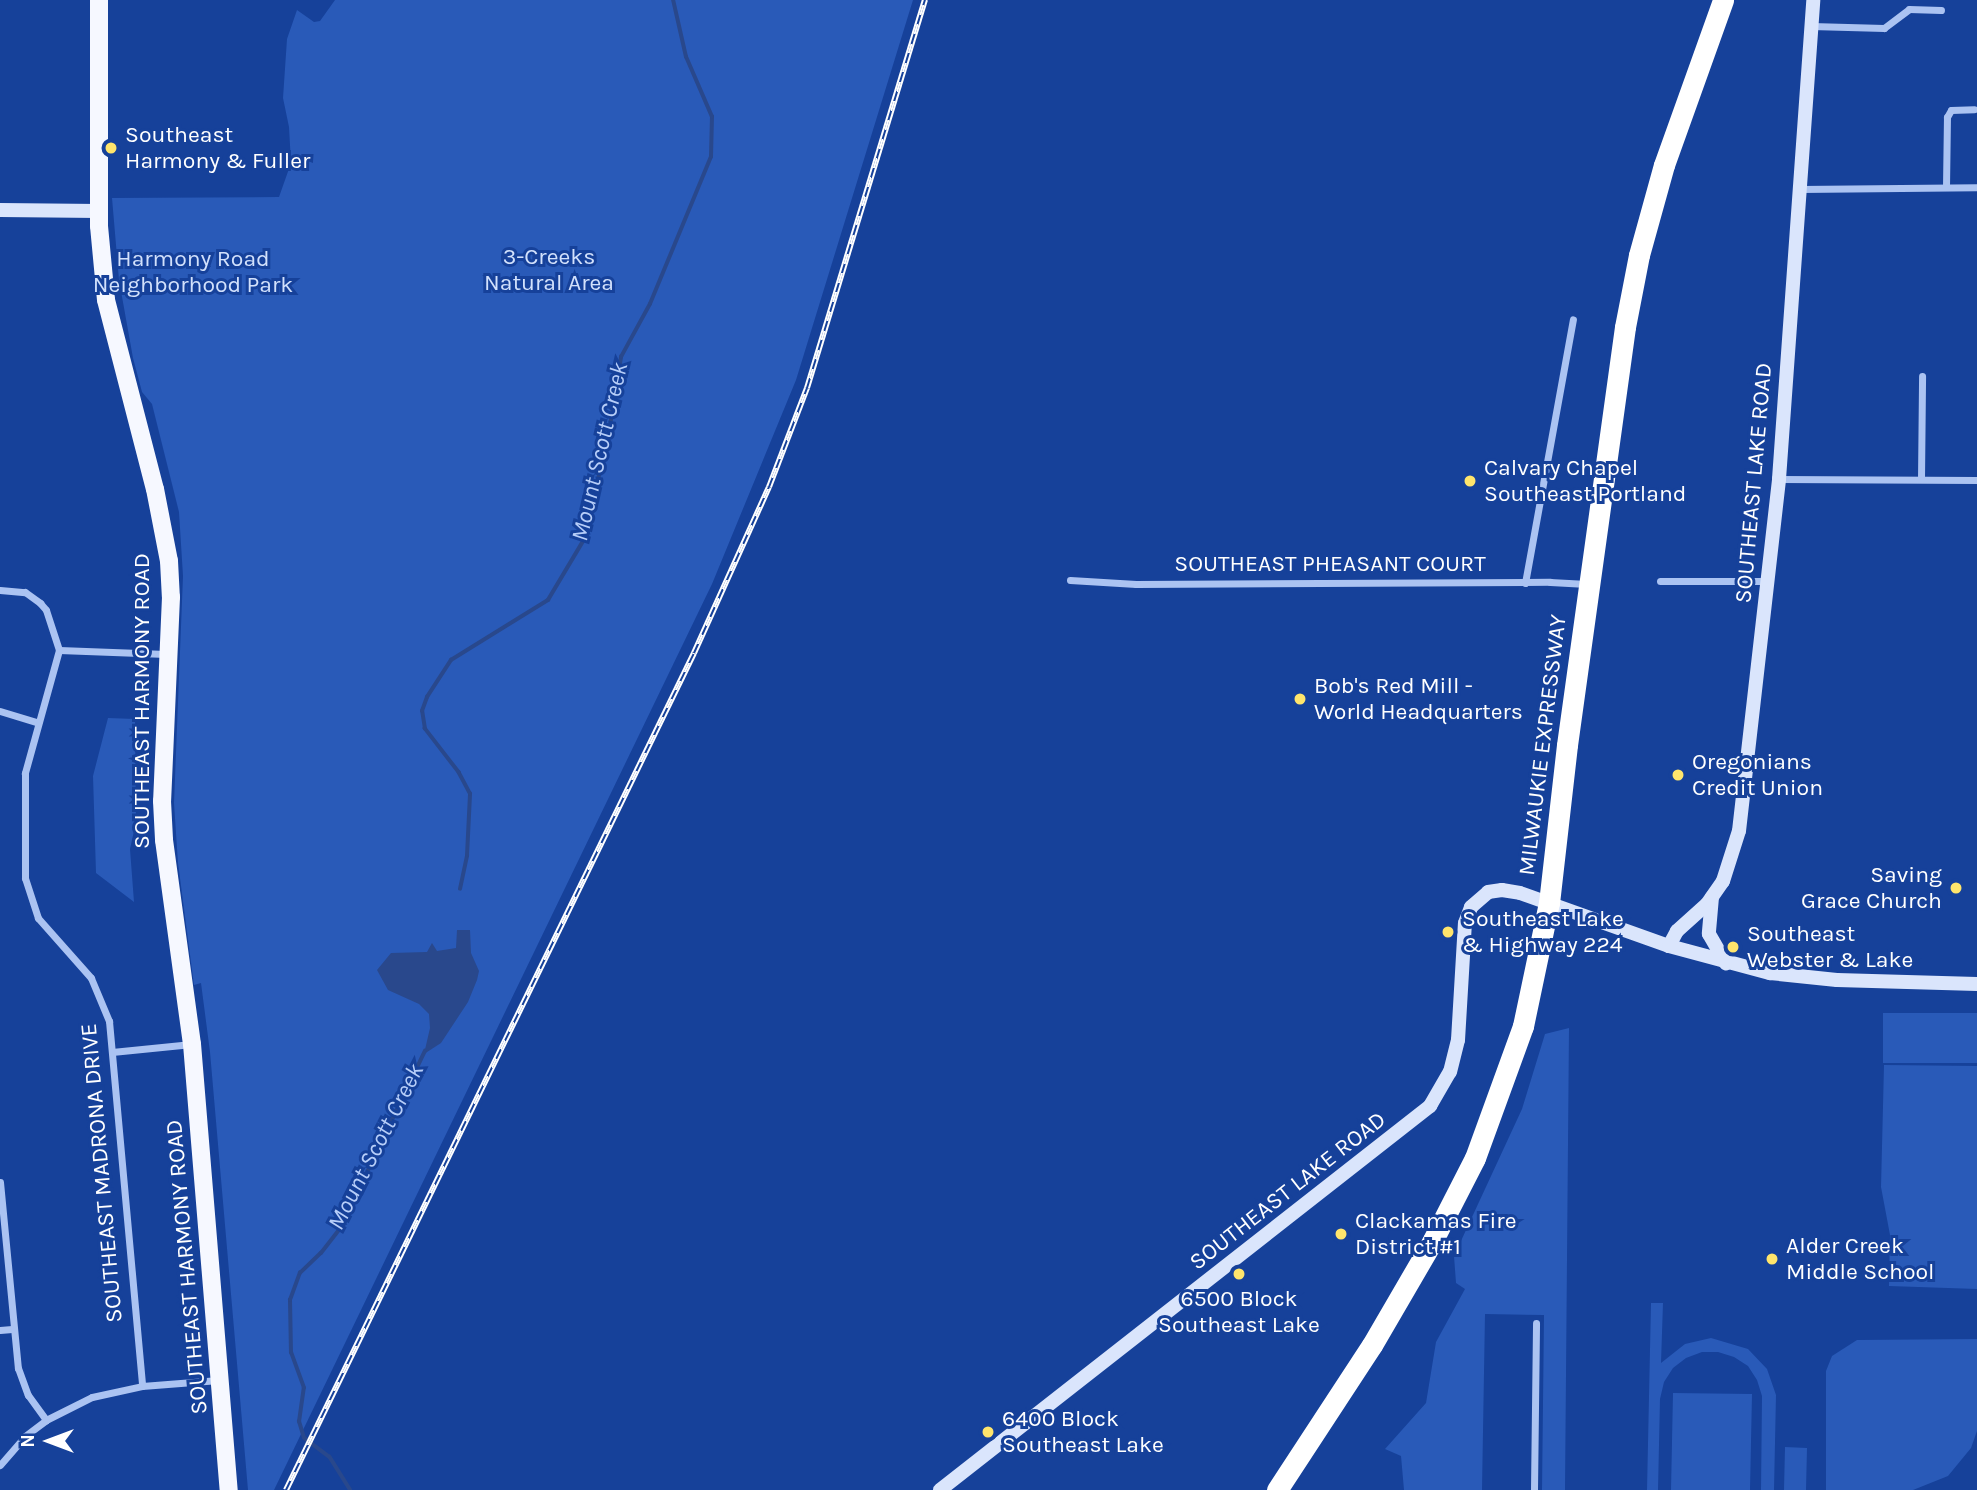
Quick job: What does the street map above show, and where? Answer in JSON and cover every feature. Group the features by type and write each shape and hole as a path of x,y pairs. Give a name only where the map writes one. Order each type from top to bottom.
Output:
{"highway":[{"name":"MILWAUKIE EXPRESSWAY","path":"1278,1490 1372,1345 1475,1158 1523,1026 1549,903 1625,327 1639,255 1664,165 1723,0"}],"main road":[{"name":"SOUTHEAST HARMONY ROAD","path":"99,0 99,211 109,317 167,542 171,590 162,782 164,840 192,1044 229,1490"}],"street":[{"name":"SOUTHEAST LAKE ROAD","path":"1669,946 1676,931 1712,897 1727,873 1739,831 1779,478 1813,0"},
{"path":"1811,26 1884,28 1909,9 1941,10"},
{"path":"1946,187 1947,117 1951,110 1975,109"},
{"path":"1800,188 1977,187"},
{"path":"0,210 99,211"},
{"path":"1525,583 1573,319"},
{"path":"1921,479 1923,376"},
{"path":"1779,478 1977,480"},
{"name":"SOUTHEAST PHEASANT COURT","path":"1070,580 1136,584 1590,585"},
{"path":"1660,581 1768,581"},
{"path":"0,590 25,593 40,603 46,610 59,650 168,654"},
{"name":"SOUTHEAST MADRONA DRIVE","path":"59,650 37,722 23,790 27,890 44,928 82,966 99,991 109,1021 142,1386"},
{"path":"0,711 37,722"},
{"name":"SOUTHEAST LAKE ROAD","path":"940,1490 1376,1152 1430,1106 1445,1084 1454,1059 1461,1017 1465,923 1471,907 1488,892 1502,890 1549,903"},
{"path":"1712,897 1709,934 1726,963"},
{"path":"1549,903 1669,946 1770,973 1819,979 1977,984"},
{"path":"112,1052 192,1044"},
{"path":"0,1182 12,1329 22,1382 46,1420"},
{"path":"1534,1490 1536,1323"},
{"path":"0,1330 12,1329"},
{"path":"0,1465 25,1436 46,1420 92,1397 142,1386 221,1379"}],"green space":[{"name":"3-Creeks Natural Area","path":"335,0 913,0 796,380 712,584 274,1490 248,1490 210,1052 201,983 194,985 178,863 174,803 183,576 179,512 152,404 142,392 133,358 119,280 112,198 279,197 291,163 289,127 283,98 287,39 297,10 314,22 320,21"},
{"path":"108,718 135,719 136,822 130,849 134,902 96,873 93,776"},
{"path":"1883,1013 1977,1013 1977,1063 1883,1063"},
{"path":"1569,1028 1565,1490 1542,1490 1544,1315 1485,1314 1482,1490 1404,1490 1401,1456 1385,1449 1426,1403 1436,1342 1465,1289 1456,1283 1454,1256 1522,1109 1545,1034"},
{"path":"1884,1065 1977,1066 1977,1289 1889,1286 1890,1235 1881,1187"},
{"path":"1651,1303 1663,1303 1661,1363 1685,1344 1711,1338 1748,1349 1767,1369 1776,1395 1774,1490 1761,1490 1762,1396 1757,1380 1748,1366 1734,1357 1718,1352 1702,1352 1686,1358 1673,1368 1664,1382 1660,1399 1658,1490 1647,1490"},
{"path":"1977,1339 1977,1431 1971,1448 1948,1476 1913,1490 1826,1490 1826,1371 1832,1356 1857,1340"},
{"path":"1673,1393 1752,1394 1750,1490 1671,1490"},
{"path":"1785,1447 1807,1448 1806,1490 1784,1490"}],"shaded area":[{"path":"457,930 470,930 471,953 479,971 477,980 468,1002 441,1043 424,1054 430,1028 429,1014 419,1004 388,990 377,970 391,953 427,952 432,943 437,951 456,948"}],"waterway":[{"name":"Mount Scott Creek","path":"460,889 467,856 470,794 459,773 425,729 422,711 427,697 451,660 548,600 585,538 610,426 621,357 650,304 711,157 712,117 686,57 673,0"},
{"name":"Mount Scott Creek","path":"350,1490 329,1457 304,1438 299,1422 304,1388 291,1353 290,1300 300,1273 321,1253 341,1227 425,1051"}],"railway":[{"path":"286,1490 694,653 769,487 807,388 925,0"}],"place":[{"name":"Southeast Harmony & Fuller","path":"111,148"},
{"name":"Calvary Chapel Southeast Portland","path":"1470,481"},
{"name":"Bob's Red Mill - World Headquarters","path":"1300,699"},
{"name":"Oregonians Credit Union","path":"1678,775"},
{"name":"Saving Grace Church","path":"1956,888"},
{"name":"Southeast Lake & Highway 224","path":"1448,932"},
{"name":"Southeast Webster & Lake","path":"1733,947"},
{"name":"Clackamas Fire District #1","path":"1341,1234"},
{"name":"Alder Creek Middle School","path":"1772,1259"},
{"name":"6500 Block Southeast Lake","path":"1239,1274"},
{"name":"6400 Block Southeast Lake","path":"988,1432"}],"park label":[{"name":"Harmony Road Neighborhood Park","path":"193,272"}]}
